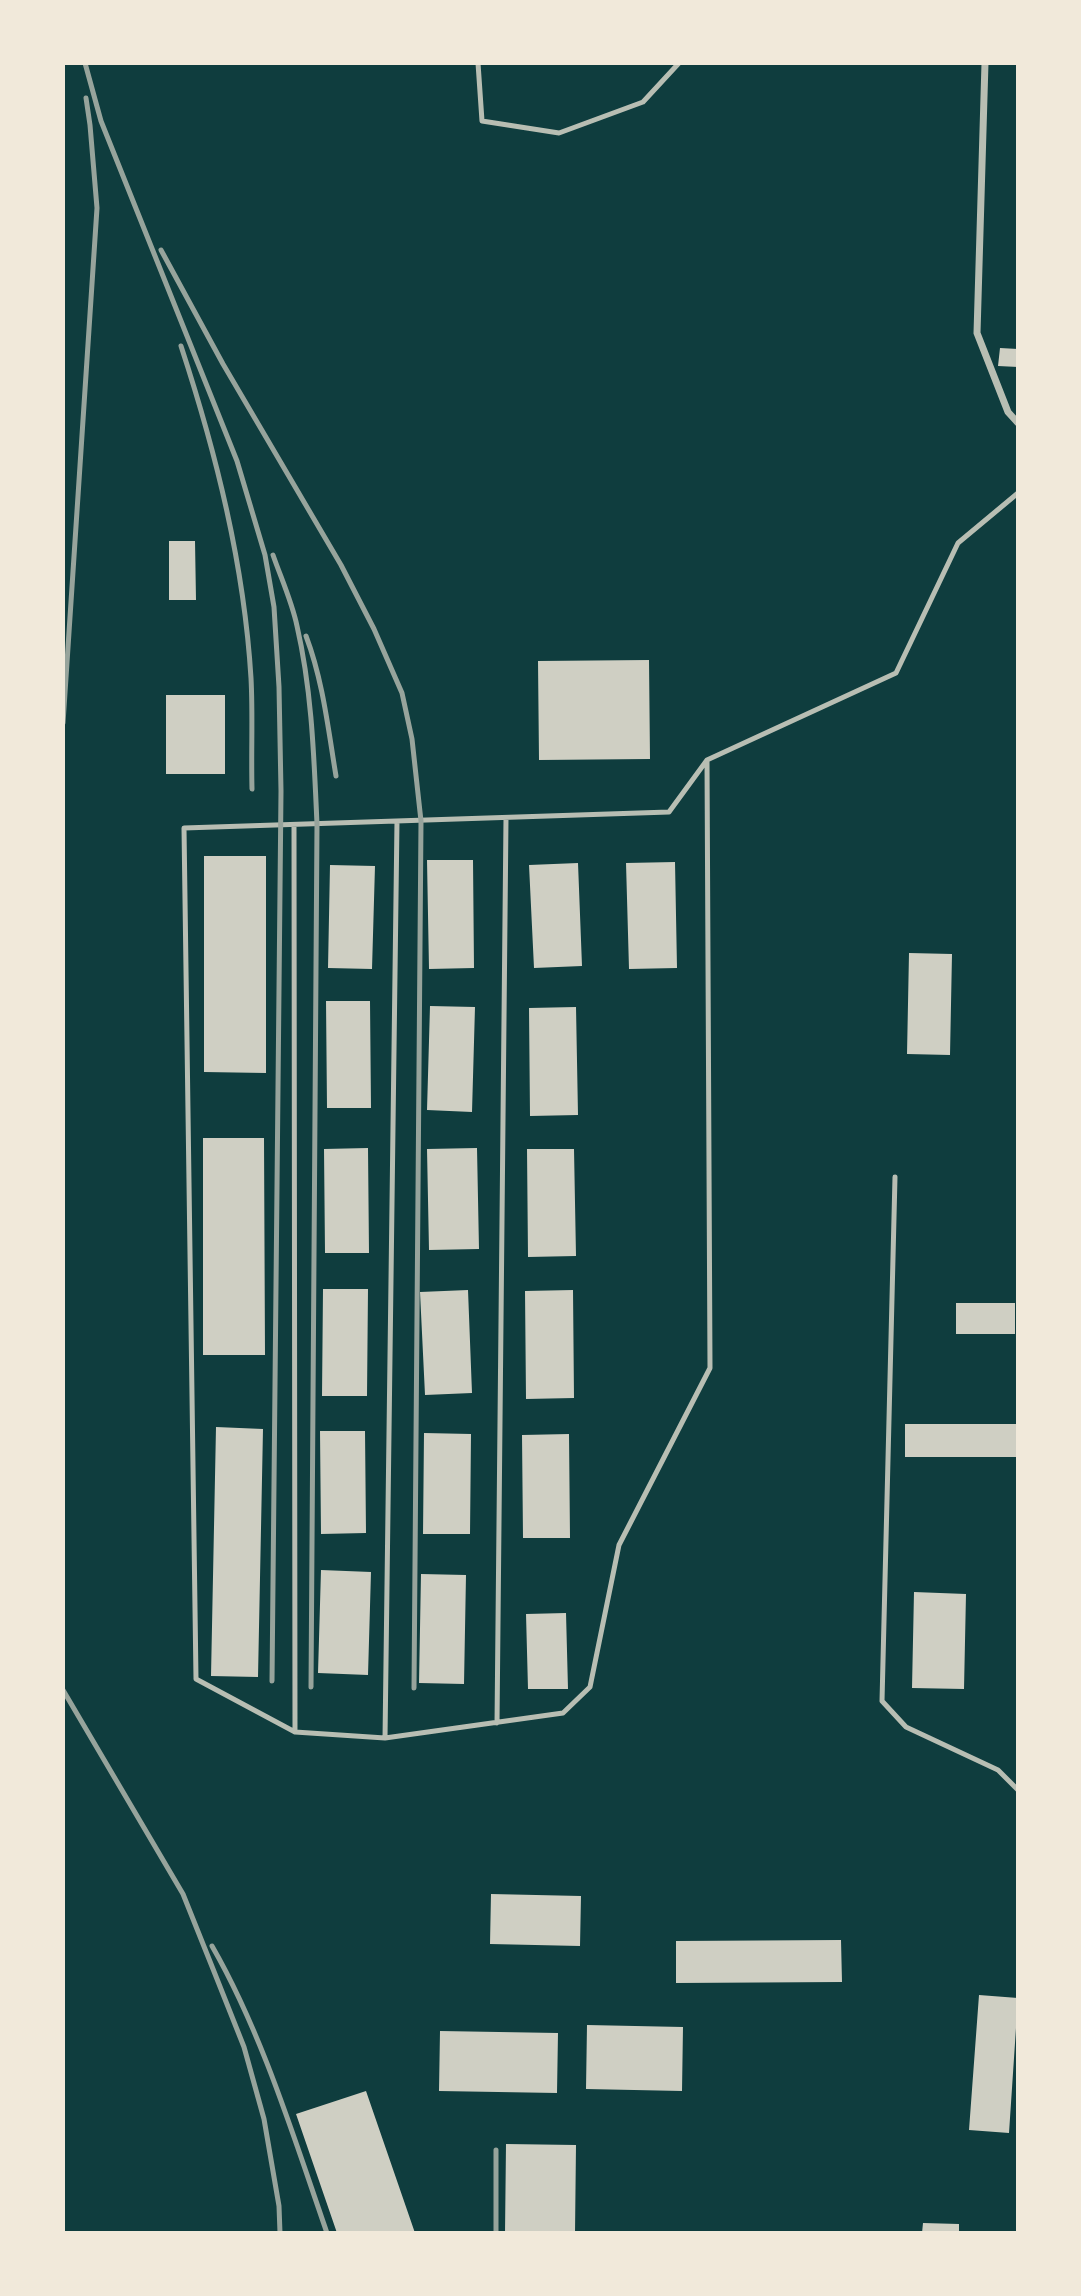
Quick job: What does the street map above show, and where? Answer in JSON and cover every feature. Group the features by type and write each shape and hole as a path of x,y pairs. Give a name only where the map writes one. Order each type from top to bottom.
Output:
{"street":[{"path":"985,63 977,333 1008,412 1018,423"}],"lane":[{"path":"478,63 482,121 558,133 643,102 679,63"},
{"path":"707,760 710,1368 619,1545 590,1687 563,1713 498,1723 385,1738 295,1732 197,1679 184,828 669,812 707,760 896,673 958,543 1018,493"},
{"path":"498,1723 506,818"},
{"path":"385,1738 397,821"},
{"path":"293,825 295,1732"},
{"path":"895,1177 882,1701 906,1727 998,1770 1018,1790"}],"building":[{"path":"1000,348 1018,349 1018,367 998,366"},
{"path":"169,541 195,541 196,600 169,600"},
{"path":"649,660 650,759 539,760 538,661"},
{"path":"166,695 225,695 225,774 166,774"},
{"path":"204,856 266,856 266,1073 204,1072"},
{"path":"427,860 473,860 474,968 429,969"},
{"path":"675,862 677,968 629,969 626,863"},
{"path":"578,863 582,966 534,968 529,865"},
{"path":"330,865 375,866 372,969 328,968"},
{"path":"909,953 952,954 950,1055 907,1054"},
{"path":"326,1001 370,1001 371,1108 327,1108"},
{"path":"430,1006 475,1007 472,1112 427,1110"},
{"path":"576,1007 578,1115 530,1116 529,1008"},
{"path":"203,1138 264,1138 265,1355 203,1355"},
{"path":"368,1148 369,1253 325,1253 324,1149"},
{"path":"477,1148 479,1249 429,1250 427,1149"},
{"path":"527,1149 574,1149 576,1256 528,1257"},
{"path":"323,1289 368,1289 367,1396 322,1396"},
{"path":"468,1290 472,1393 425,1395 420,1292"},
{"path":"573,1290 574,1398 526,1399 525,1291"},
{"path":"956,1303 1015,1303 1015,1334 956,1334"},
{"path":"905,1424 1018,1424 1018,1457 905,1457"},
{"path":"216,1427 263,1429 258,1677 211,1676"},
{"path":"320,1431 365,1431 366,1533 321,1534"},
{"path":"424,1433 471,1434 470,1534 423,1534"},
{"path":"569,1434 570,1538 523,1538 522,1435"},
{"path":"321,1570 371,1572 368,1675 318,1673"},
{"path":"421,1574 466,1575 464,1684 419,1683"},
{"path":"914,1592 966,1594 964,1689 912,1688"},
{"path":"566,1613 568,1689 528,1689 526,1614"},
{"path":"491,1894 581,1896 580,1946 490,1944"},
{"path":"841,1940 842,1982 676,1983 676,1941"},
{"path":"979,1995 1018,1998 1009,2133 969,2130"},
{"path":"587,2025 683,2027 682,2091 586,2089"},
{"path":"440,2031 558,2033 557,2093 439,2091"},
{"path":"366,2091 415,2233 337,2233 296,2114"},
{"path":"506,2144 576,2145 575,2233 505,2233"},
{"path":"923,2223 959,2224 959,2233 922,2233"}],"railway":[{"path":"85,63 101,121 237,461 265,555 274,607 281,791 272,1681"},
{"path":"63,723 97,208 86,98"},
{"path":"161,250 223,364 341,565 374,629 402,693 412,739 421,821 414,1688"},
{"path":"181,346 217,468 242,593 251,678 252,789"},
{"path":"273,555 292,608 302,650 312,725 317,824 311,1687"},
{"path":"306,636 321,687 336,776"},
{"path":"63,1690 183,1894 215,1974 244,2047 264,2119 279,2206 280,2233"},
{"path":"212,1946 262,2050 327,2233"},
{"path":"496,2150 496,2233"}]}
